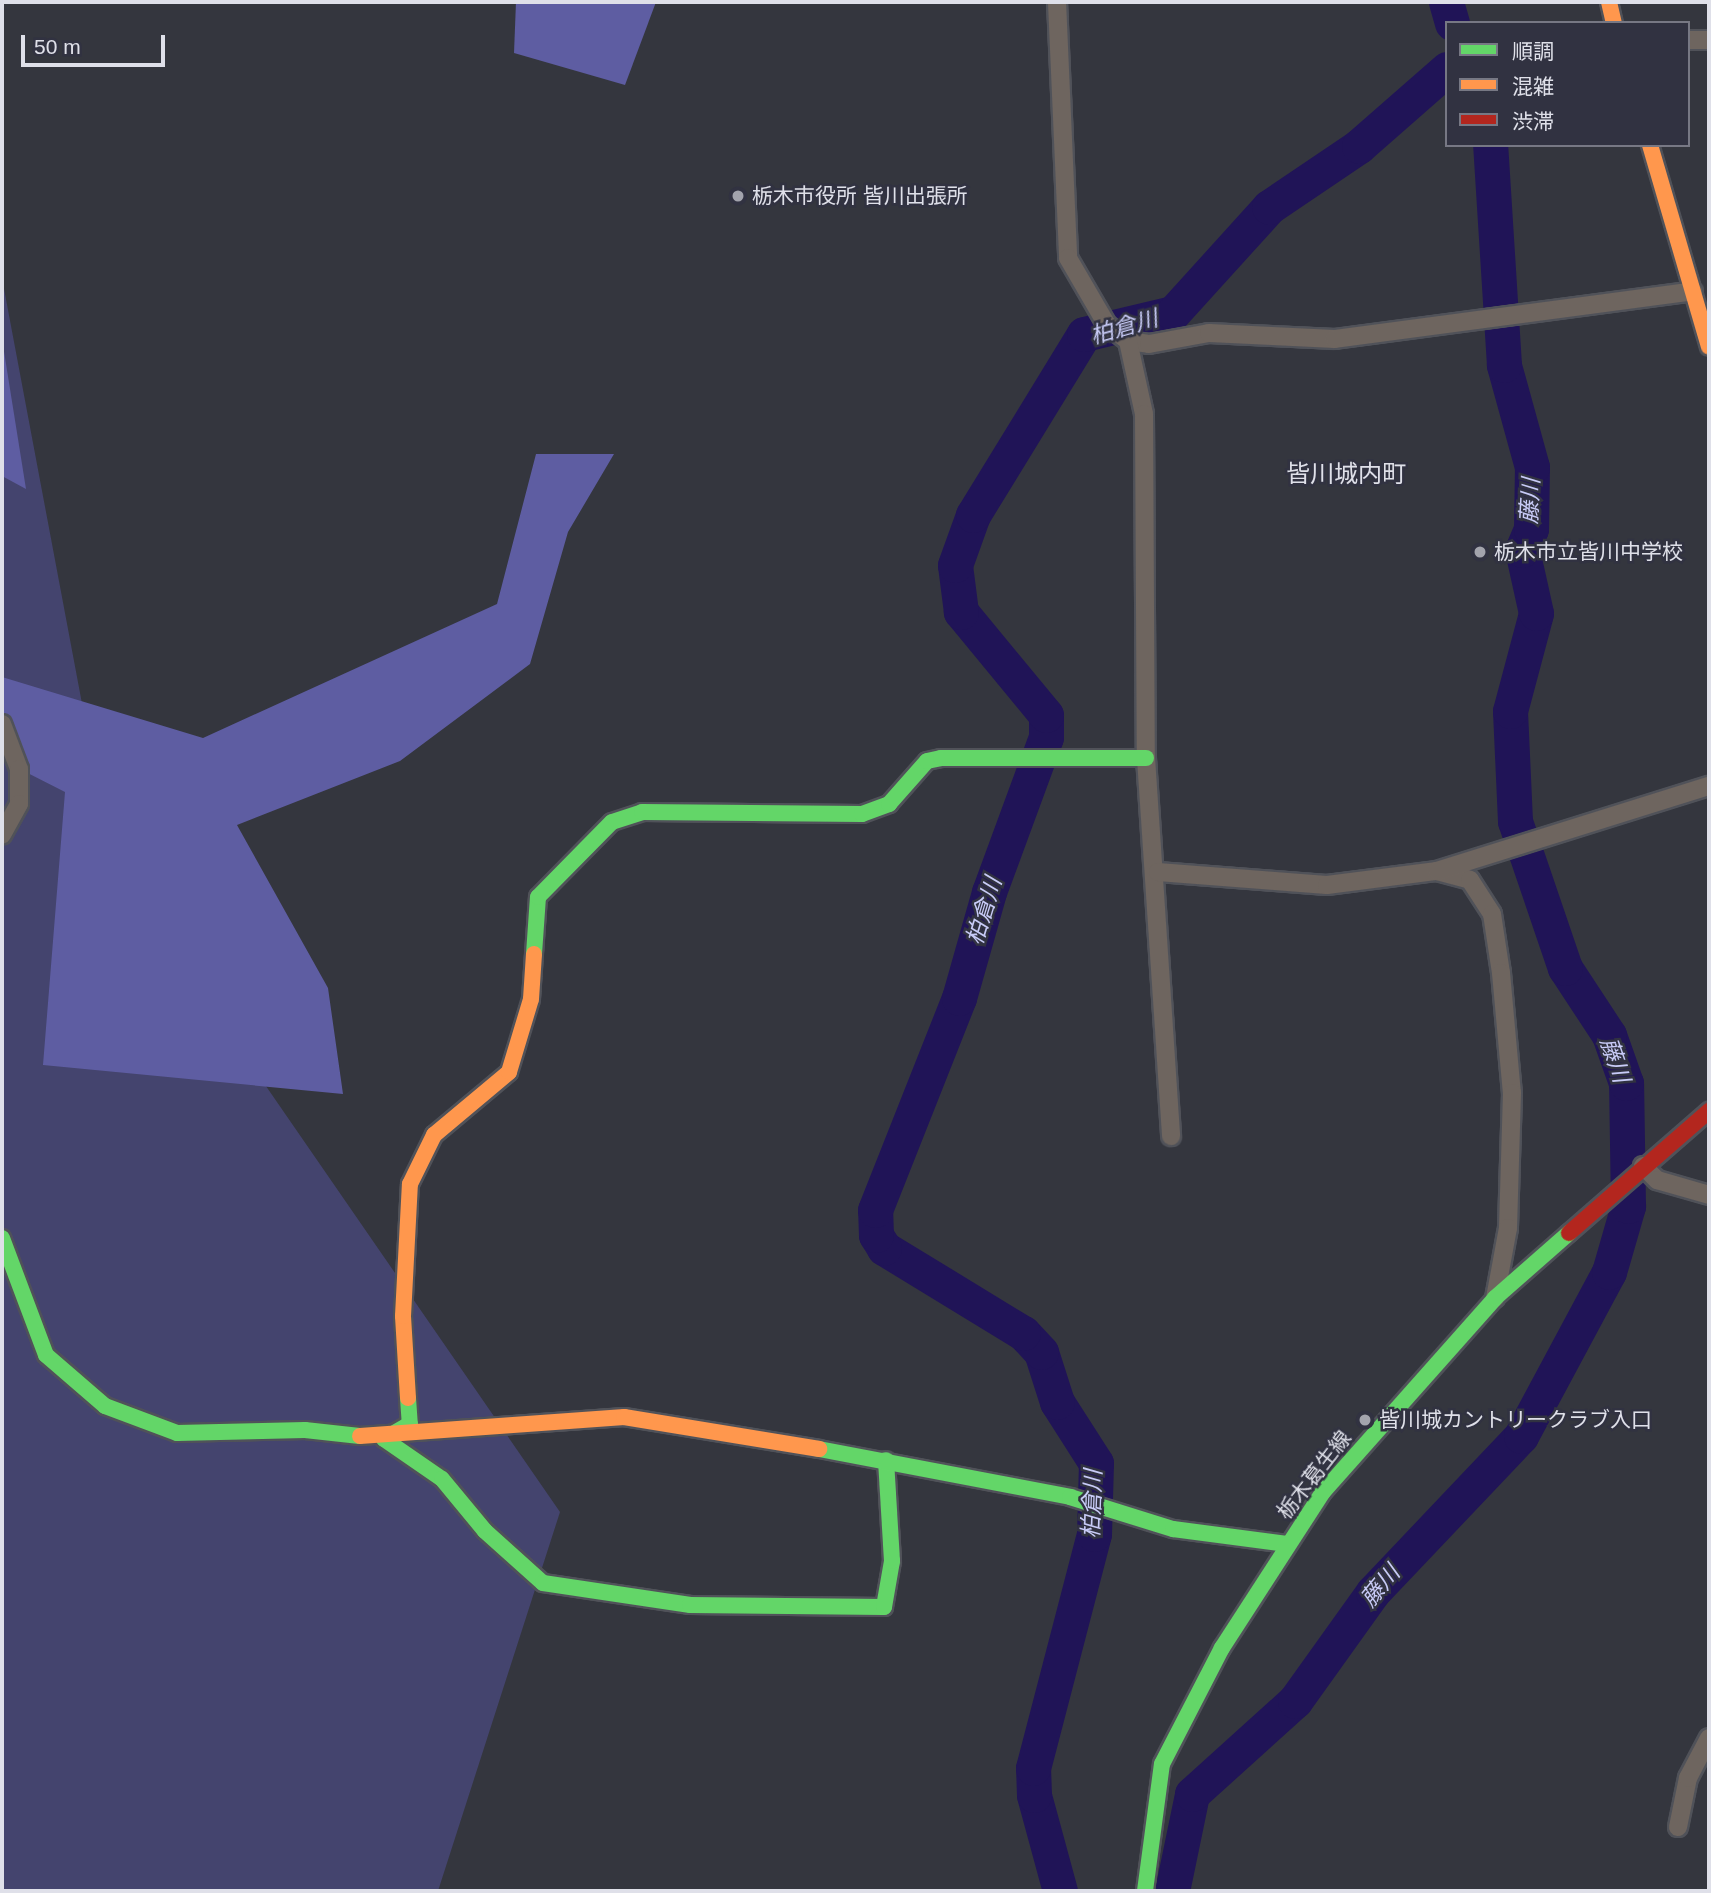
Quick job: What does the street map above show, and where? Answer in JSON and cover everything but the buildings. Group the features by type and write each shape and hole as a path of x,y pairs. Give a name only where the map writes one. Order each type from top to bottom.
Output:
{"street":[{"path":"1057,2 1068,258 1107,325 1128,341 1149,344 1209,333 1335,339 1693,291"},
{"path":"1609,2 1614,21"},
{"path":"1690,40 1709,40"},
{"path":"1651,147 1709,347"},
{"path":"1128,341 1144,414 1146,758 1158,872 1171,1136"},
{"path":"2,724 19,781 19,804 2,835"},
{"path":"384,1439 410,1424 403,1316 410,1184 434,1135 509,1072 518,1053 531,999 538,897 612,822 642,812 862,814 889,804 926,761 1026,754 1146,758"},
{"path":"1158,872 1327,885 1437,871 1510,843 1709,786"},
{"path":"1437,871 1470,880 1492,914 1501,972 1512,1093 1508,1228 1495,1298"},
{"name":"栃木葛生線","path":"1145,1891 1163,1764 1222,1648 1323,1492 1495,1298 1614,1189 1709,1111"},
{"path":"1642,1167 1657,1181 1709,1195"},
{"path":"2,1238 46,1355 106,1406 177,1433 305,1430 384,1439 624,1417 886,1460 1070,1497 1110,1512 1173,1529 1287,1544"},
{"path":"384,1439 442,1479 485,1531 543,1583 690,1605 884,1607 892,1561 886,1460"},
{"path":"1678,1827 1688,1778 1709,1738"}],"shaded area":[{"path":"516,2 656,2 625,85 514,53"},
{"path":"2,278 112,863 560,1512 438,1891 2,1891"},
{"path":"2,339 26,489 2,476"},
{"path":"536,454 614,454 568,532 530,664 400,761 237,825 328,988 343,1094 43,1065 65,792 2,760 2,677 203,738 497,604"}],"waterway":[{"name":"藤川","path":"1446,2 1451,21"},
{"name":"柏倉川","path":"1060,1891 1034,1795 1033,1768 1094,1534 1096,1463 1057,1402 1041,1352 1023,1333 884,1248 876,1235 875,1210 959,998 989,892 1046,737 1046,715 961,612 955,565 973,515 1084,334 1173,313 1269,207 1359,146 1445,71"},
{"name":"藤川","path":"1172,1891 1192,1794 1295,1701 1373,1592 1521,1436 1609,1272 1628,1206 1626,1083 1609,1035 1565,968 1515,821 1510,711 1536,613 1522,550 1531,529 1532,467 1504,365 1490,147"}],"traffic: fast":[{"path":"534,954 538,897 612,822 642,812 862,814 889,804 927,761 941,758 1146,758"},
{"path":"1145,1891 1162,1764 1222,1648 1323,1492 1495,1298 1569,1233"},
{"path":"2,1238 46,1355 105,1406 177,1433 305,1430 360,1436"},
{"path":"408,1398 410,1424 384,1439 442,1479 485,1531 543,1583 690,1605 884,1607 892,1561 886,1460"},
{"path":"819,1449 1070,1497 1173,1529 1287,1544"}],"traffic: slow":[{"path":"1609,2 1614,21"},
{"path":"1651,147 1709,347"},
{"path":"408,1398 403,1316 410,1184 434,1135 509,1072 531,999 534,954"},
{"path":"360,1436 624,1417 819,1449"}],"traffic: jam":[{"path":"1569,1233 1709,1111"}],"place":[{"name":"栃木市役所 皆川出張所","path":"738,196"},
{"name":"栃木市立皆川中学校","path":"1480,552"},
{"name":"皆川城カントリークラブ入口","path":"1365,1420"}],"district":[{"name":"皆川城内町","path":"1346,474"}]}
